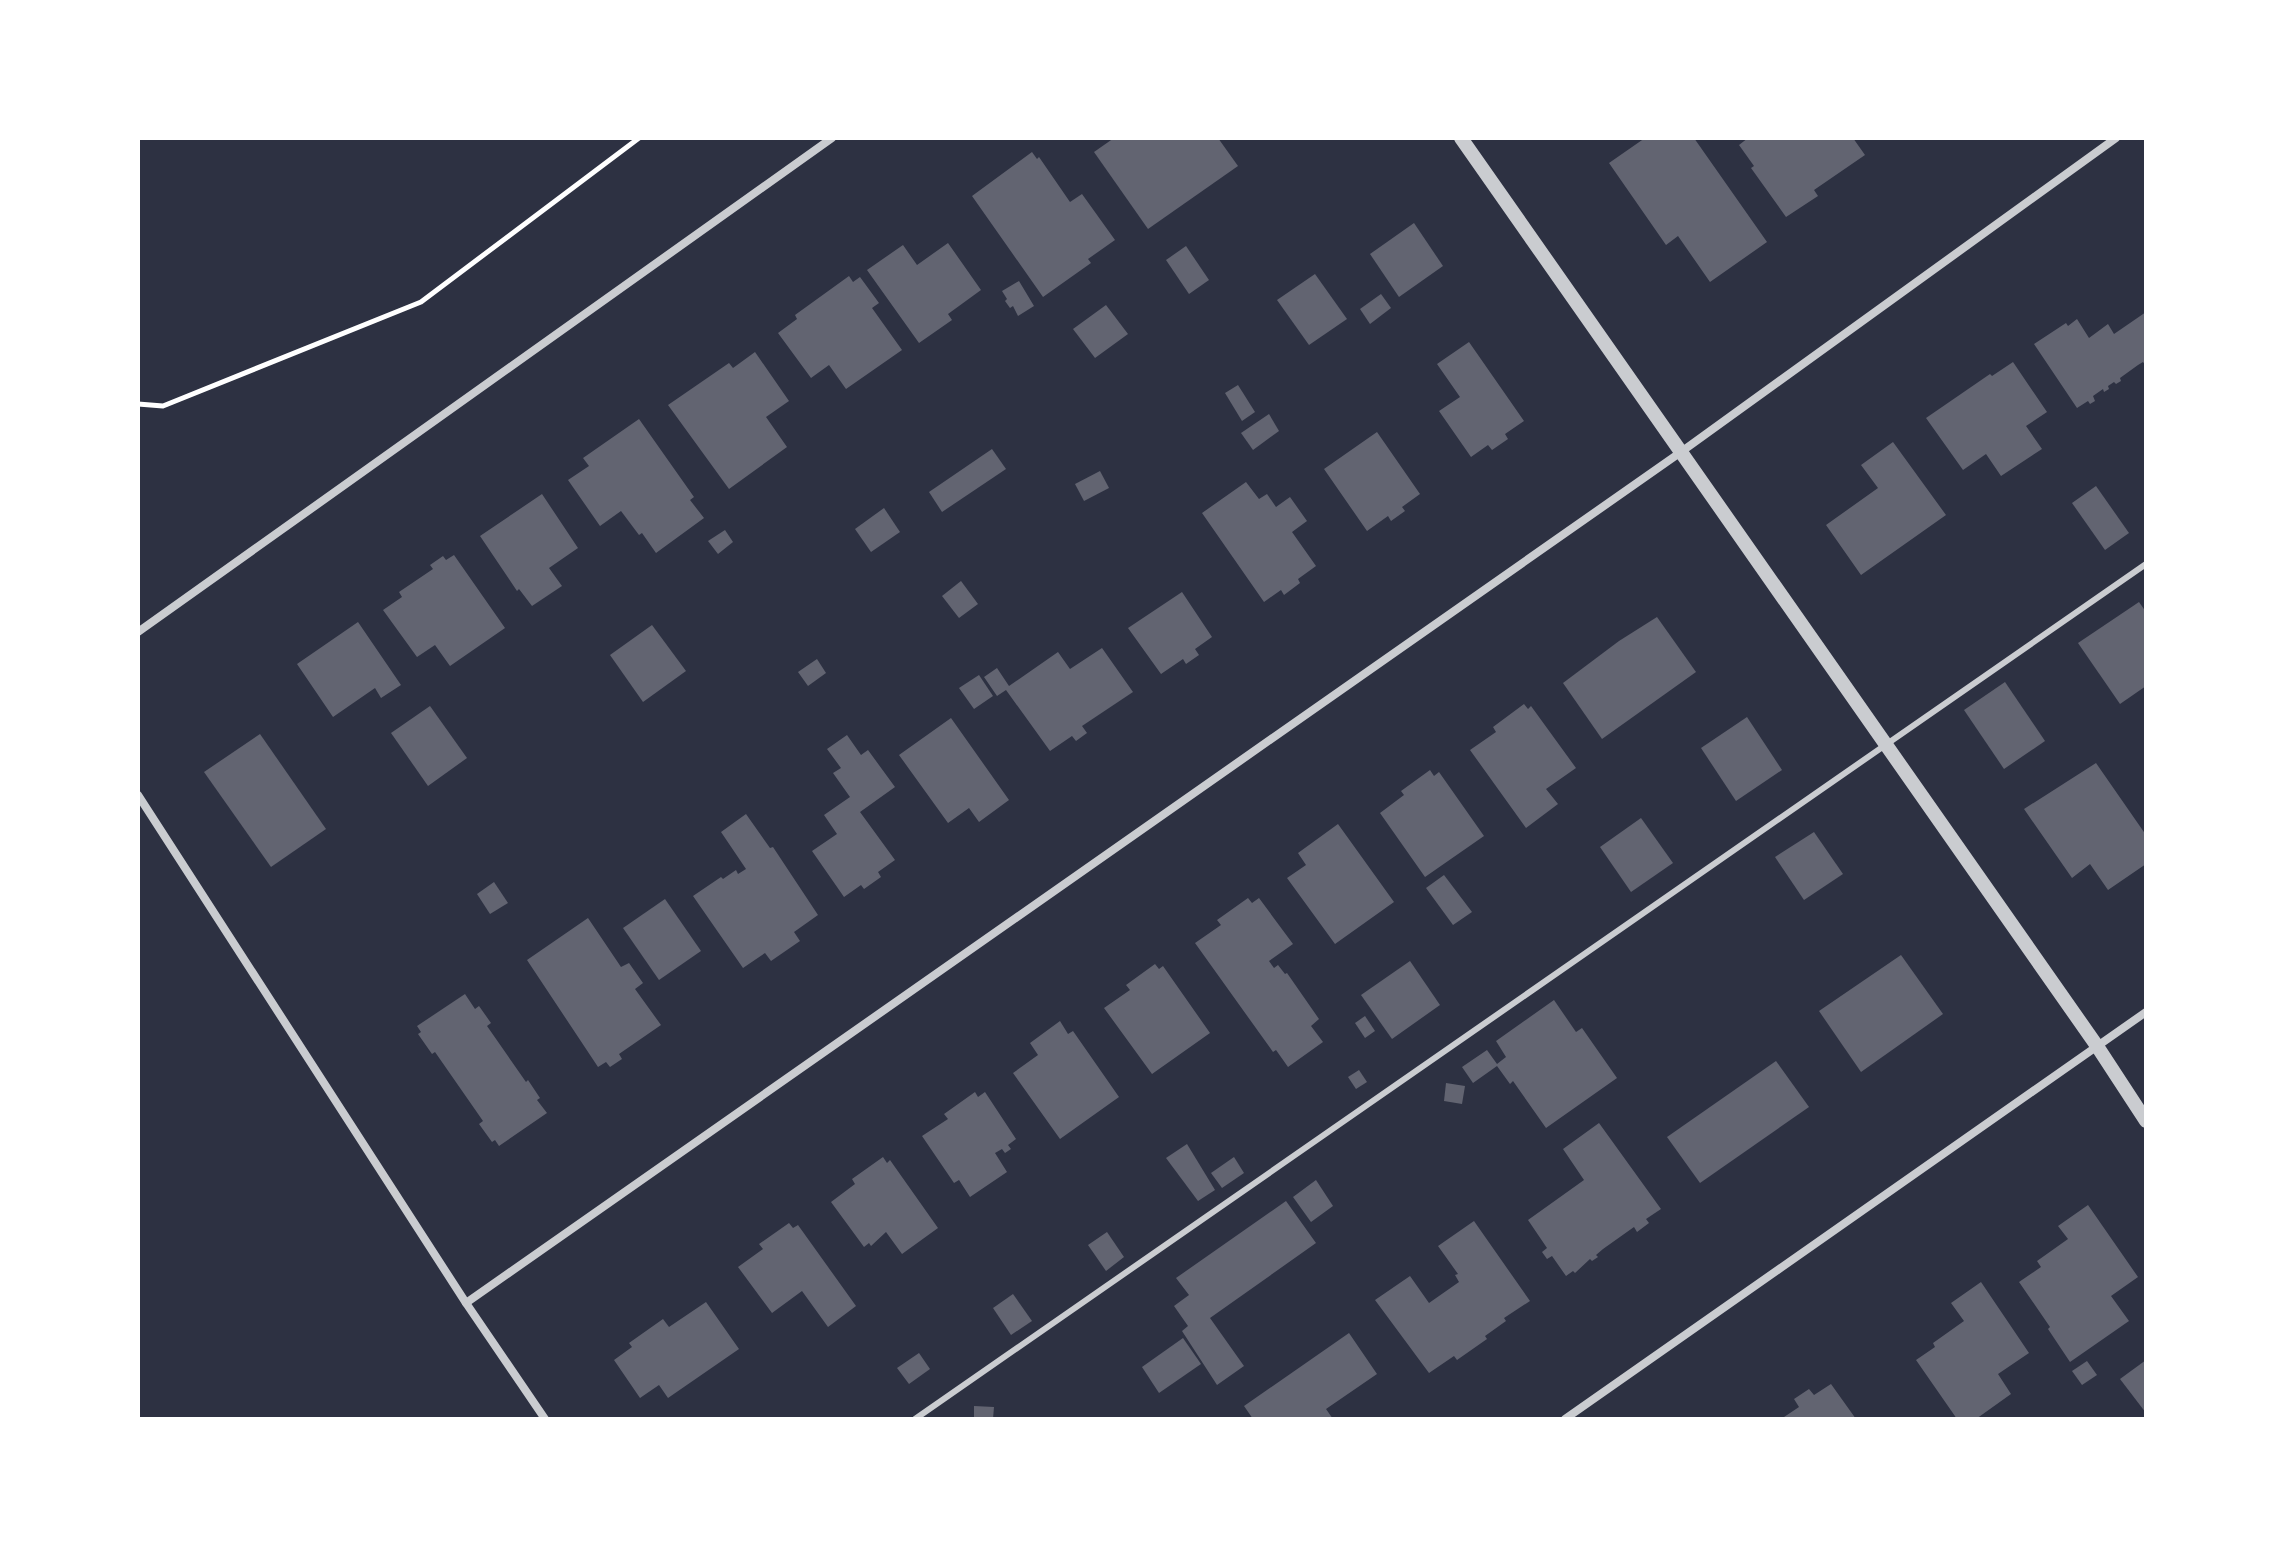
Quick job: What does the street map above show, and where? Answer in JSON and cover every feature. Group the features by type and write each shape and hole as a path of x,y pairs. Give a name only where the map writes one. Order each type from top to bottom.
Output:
{"street":[{"path":"138,632 832,138"},
{"path":"466,1303 1681,452 2116,138"},
{"path":"1464,139 2097,1046 2146,1121"},
{"path":"138,795 466,1303 545,1419"},
{"path":"1565,1419 2146,1012"}],"lane":[{"path":"915,1419 2146,564"}],"path":[{"path":"138,404 163,406 421,302 639,138"}],"building":[{"path":"1114,138 1218,138 1238,166 1148,229 1094,152"},
{"path":"1645,138 1694,138 1767,242 1710,282 1678,236 1666,245 1609,163"},
{"path":"1748,138 1853,138 1865,155 1814,190 1818,196 1786,217 1751,168 1754,166 1739,145"},
{"path":"1032,152 1037,159 1039,157 1070,202 1082,194 1115,240 1088,259 1091,263 1043,297 972,196"},
{"path":"1414,223 1443,266 1399,297 1370,254"},
{"path":"948,243 981,290 948,314 952,320 919,343 867,270 903,245 917,265"},
{"path":"1186,246 1209,280 1189,294 1166,260"},
{"path":"1315,274 1347,319 1309,345 1277,300"},
{"path":"849,276 853,282 860,277 879,303 872,308 902,350 846,389 829,365 811,378 778,333 797,319 795,315"},
{"path":"1019,281 1034,306 1018,316 1013,306 1010,308 1005,301 1007,299 1002,291"},
{"path":"1381,294 1391,308 1370,324 1360,309"},
{"path":"1106,305 1128,334 1095,358 1073,329"},
{"path":"2146,312 2146,366 2143,362 2138,365 2120,378 2121,381 2114,382 2108,386 2109,389 2104,392 2103,389 2093,396 2095,401 2090,404 2088,401 2077,408 2034,344 2077,319 2089,338 2108,324 2114,334"},
{"path":"1469,342 1524,421 1505,434 1508,439 1492,450 1488,445 1471,457 1439,411 1460,397 1437,364"},
{"path":"755,352 789,401 766,417 787,447 729,489 668,405 729,363 733,368"},
{"path":"2013,362 2047,412 2026,426 2042,449 2001,476 1986,454 1963,470 1926,418"},
{"path":"1238,385 1255,412 1242,421 1225,393"},
{"path":"1269,414 1279,431 1253,450 1241,433"},
{"path":"639,419 694,497 690,500 704,518 656,553 621,511 600,526 568,480 589,466 583,458"},
{"path":"1377,432 1420,494 1402,507 1405,511 1391,521 1388,516 1367,531 1324,469"},
{"path":"1893,442 1946,515 1861,575 1826,525 1878,488 1861,465"},
{"path":"992,449 1006,469 942,512 929,492"},
{"path":"1100,471 1109,488 1084,501 1075,484"},
{"path":"1246,482 1259,499 1267,494 1276,507 1290,497 1307,521 1292,532 1316,566 1298,579 1300,583 1284,595 1281,590 1264,602 1202,513"},
{"path":"2096,486 2129,533 2105,550 2072,503"},
{"path":"542,494 578,548 549,568 562,586 532,606 519,589 517,591 480,536"},
{"path":"884,508 900,532 871,552 855,529"},
{"path":"725,530 733,542 718,554 708,541"},
{"path":"454,555 505,628 450,666 435,645 417,657 383,610 402,597 399,592 433,569 430,565 443,556 446,560"},
{"path":"961,581 978,604 959,618 942,596"},
{"path":"1182,592 1212,637 1195,649 1199,655 1186,664 1183,659 1161,674 1128,628"},
{"path":"2139,602 2146,612 2146,686 2120,704 2078,643"},
{"path":"1657,617 1696,672 1602,739 1563,683"},
{"path":"358,622 401,685 381,698 375,688 333,717 297,664"},
{"path":"652,625 686,671 643,702 610,655"},
{"path":"1102,648 1133,692 1082,726 1087,733 1076,741 1072,736 1050,751 1006,690 997,696 984,677 997,668 1009,686 1058,652 1070,669"},
{"path":"817,659 826,673 808,686 798,672"},
{"path":"979,675 993,696 974,709 959,688"},
{"path":"2005,682 2045,741 2004,769 1964,710"},
{"path":"1524,704 1528,709 1531,706 1576,768 1546,789 1558,804 1526,828 1470,750 1496,732 1493,727"},
{"path":"430,706 467,758 428,786 391,733"},
{"path":"1747,717 1782,770 1736,801 1701,748"},
{"path":"951,718 1009,800 979,822 969,808 948,823 899,755"},
{"path":"260,734 326,829 271,867 204,772"},
{"path":"847,735 861,755 868,750 895,787 860,812 895,860 878,872 881,877 864,889 861,885 844,897 812,851 837,834 824,815 850,797 833,773 841,768 827,749"},
{"path":"2096,763 2146,835 2146,864 2108,890 2090,864 2072,878 2024,809"},
{"path":"1430,770 1434,776 1439,772 1484,836 1425,877 1380,813 1404,795 1401,791"},
{"path":"746,814 770,848 773,847 818,915 794,932 800,941 771,961 765,953 743,968 693,896 721,877 723,879 736,870 738,874 746,869 721,832"},
{"path":"1641,818 1673,863 1631,892 1600,847"},
{"path":"1338,824 1394,902 1335,944 1287,878 1306,865 1298,853"},
{"path":"1814,832 1843,874 1804,900 1775,857"},
{"path":"1444,875 1472,912 1453,925 1426,888"},
{"path":"494,882 508,903 490,914 477,894"},
{"path":"1248,898 1252,903 1259,898 1293,944 1269,961 1274,968 1278,965 1287,973 1319,1019 1311,1026 1323,1042 1288,1067 1276,1050 1273,1052 1195,943 1221,925 1217,920"},
{"path":"665,899 701,951 659,980 623,928"},
{"path":"588,918 621,967 629,963 643,983 635,989 661,1025 619,1054 622,1059 610,1067 606,1062 598,1067 527,960"},
{"path":"1901,955 1943,1014 1861,1072 1819,1011"},
{"path":"1410,961 1440,1005 1392,1039 1361,995"},
{"path":"1155,964 1159,969 1163,966 1210,1033 1152,1074 1104,1008 1130,990 1126,985"},
{"path":"465,994 475,1009 479,1006 491,1023 487,1026 526,1082 528,1080 547,1113 499,1146 495,1140 492,1142 479,1124 483,1121 435,1052 432,1054 418,1034 421,1032 417,1026"},
{"path":"1554,1000 1576,1032 1582,1028 1617,1078 1546,1128 1513,1081 1510,1084 1497,1066 1473,1083 1462,1067 1487,1050 1497,1064 1506,1057 1496,1041"},
{"path":"1365,1016 1375,1031 1365,1038 1355,1023"},
{"path":"1060,1021 1068,1034 1073,1031 1119,1097 1060,1139 1013,1073 1038,1055 1030,1043"},
{"path":"1776,1061 1809,1107 1700,1183 1667,1137"},
{"path":"1359,1070 1367,1082 1356,1089 1348,1077"},
{"path":"1446,1083 1465,1086 1462,1104 1444,1101"},
{"path":"975,1092 978,1097 985,1092 1016,1139 1008,1145 1011,1149 1005,1153 1002,1149 995,1153 1007,1172 970,1197 959,1180 954,1183 922,1136 948,1119 944,1114"},
{"path":"1599,1123 1661,1209 1646,1219 1649,1223 1637,1232 1634,1227 1603,1249 1596,1255 1598,1257 1566,1276 1552,1256 1547,1259 1542,1252 1547,1248 1528,1220 1584,1180 1563,1149"},
{"path":"1187,1144 1215,1190 1198,1201 1166,1158"},
{"path":"883,1157 887,1163 890,1160 938,1228 902,1254 886,1232 871,1246 869,1243 864,1247 831,1202 855,1184 852,1179"},
{"path":"1234,1157 1244,1173 1222,1188 1211,1173"},
{"path":"1316,1180 1333,1206 1311,1222 1293,1197"},
{"path":"1286,1201 1316,1243 1210,1318 1244,1366 1217,1385 1182,1331 1188,1326 1174,1306 1189,1295 1176,1278"},
{"path":"2088,1205 2138,1277 2111,1296 2129,1321 2070,1362 2019,1282 2041,1267 2037,1261 2068,1239 2058,1226"},
{"path":"1474,1221 1530,1301 1504,1318 1506,1321 1485,1336 1487,1339 1457,1360 1454,1356 1429,1373 1375,1300 1410,1276 1429,1303 1459,1282 1455,1275 1458,1274 1438,1246"},
{"path":"789,1223 793,1228 798,1225 856,1306 828,1327 802,1291 772,1313 738,1267 763,1249 759,1244"},
{"path":"1107,1232 1124,1257 1106,1271 1088,1245"},
{"path":"1981,1282 2029,1353 1998,1374 2011,1394 1976,1419 1957,1419 1916,1360 1935,1347 1933,1343 1964,1321 1951,1303"},
{"path":"1013,1294 1032,1321 1011,1335 993,1308"},
{"path":"706,1302 739,1349 668,1398 659,1385 640,1398 614,1360 632,1347 629,1343 663,1319 669,1327"},
{"path":"1349,1333 1377,1374 1326,1409 1333,1419 1253,1419 1244,1406"},
{"path":"1183,1338 1201,1364 1159,1393 1142,1367"},
{"path":"919,1353 930,1369 909,1384 897,1368"},
{"path":"2146,1360 2146,1413 2120,1379"},
{"path":"2087,1361 2097,1375 2082,1385 2072,1371"},
{"path":"1831,1384 1856,1419 1781,1419 1799,1407 1794,1399 1809,1389 1814,1395"},
{"path":"974,1406 994,1407 993,1419 974,1419"}]}
